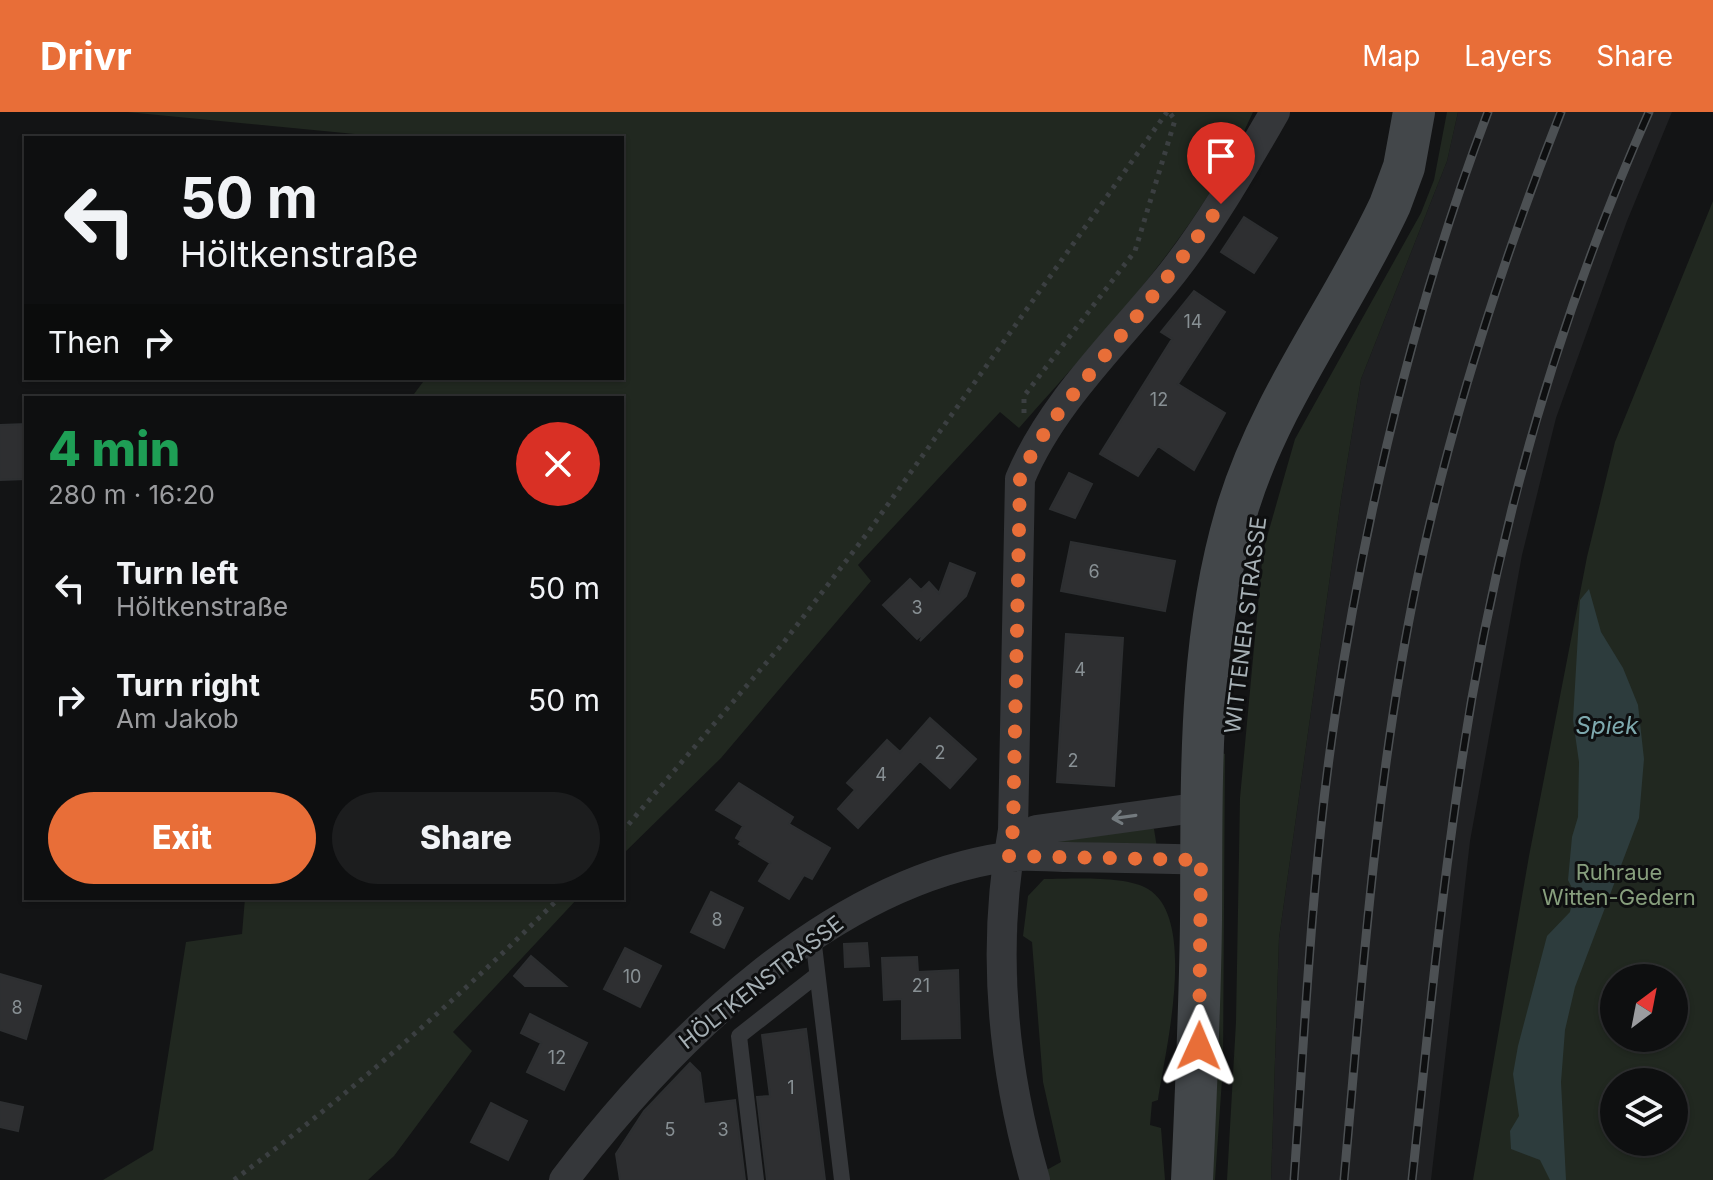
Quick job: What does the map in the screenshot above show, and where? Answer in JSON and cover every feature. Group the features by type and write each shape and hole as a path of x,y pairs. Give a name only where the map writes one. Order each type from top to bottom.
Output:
{"main road":[{"name":"WITTENER STRASSE","path":"1192,1180 1198,1092 1202,807 1214,609 1238,507 1266,431 1390,205 1404,167 1414,112"}],"street":[{"path":"1035,1180 1012,1089 1002,1015 1008,856 1013,830 1020,479 1033,448 1175,270 1221,204 1275,112"},
{"name":"HÖLTKENSTRASSE","path":"1008,856 1036,830 1202,807"},
{"name":"HÖLTKENSTRASSE","path":"564,1180 615,1113 654,1069 731,1001 845,914 881,896 956,869 1008,856 1201,860"}],"lane":[{"path":"813,937 842,1180"},
{"path":"756,1180 739,1036 817,975"}],"path":[{"path":"624,830 784,642 869,531 1168,112 1175,120 1135,251 1024,396 1024,423 1033,448"},
{"path":"234,1180 299,1132 416,1034 557,900"}],"shaded area":[{"path":"1458,112 1672,112 1627,221 1556,418 1522,555 1470,841 1431,1180 1271,1180 1279,938 1361,379 1447,161"}],"green space":[{"path":"127,112 1253,112 1206,199 1117,317 1019,428 1000,412 858,565 871,581 721,758 624,853 624,396 412,396 424,380 624,380 624,136 375,136"},
{"path":"1447,112 1458,112 1447,161 1361,379 1341,499 1279,938 1271,1180 1227,1180 1236,1022 1240,798 1263,551 1295,439 1421,213 1434,180"},
{"name":"Ruhraue Witten-Gedern","path":"1713,201 1713,1180 1473,1180 1529,856 1587,557 1615,442"},
{"path":"1222,753 1225,754 1223,1065 1215,1180 1211,1180 1219,1043"},
{"path":"1139,826 1154,829 1157,848 1052,850 1051,840"},
{"path":"1044,879 1126,882 1148,889 1163,905 1172,928 1174,987 1158,1100 1152,1102 1150,1125 1161,1128 1165,1180 1046,1180 1043,1172 1061,1162 1043,1082 1032,942 1023,936 1028,896"},
{"path":"245,900 576,900 453,1032 472,1051 394,1156 368,1180 103,1180 153,1150 186,942 242,934"}],"water":[{"name":"Spiek","path":"1589,589 1601,632 1623,668 1638,705 1644,759 1639,818 1575,987 1565,1030 1561,1082 1566,1180 1550,1180 1540,1160 1511,1149 1510,1131 1519,1116 1513,1074 1547,936 1570,912 1574,892 1568,880 1572,837 1578,817 1579,762 1573,720 1580,600"}],"building":[{"path":"1244,217 1277,238 1254,273 1221,252"},
{"path":"1194,291 1225,312 1178,384 1225,413 1194,470 1158,446 1138,476 1100,454 1172,339 1161,332"},
{"path":"24,424 24,479 0,480 0,425"},
{"path":"1069,473 1092,484 1075,518 1050,509"},
{"path":"1071,542 1175,561 1165,611 1061,591"},
{"path":"950,563 975,573 966,596 920,641 924,633 917,639 883,605 910,579 921,590 929,582 939,593"},
{"path":"1066,634 1123,638 1114,786 1057,782"},
{"path":"930,718 976,759 950,788 920,761 858,828 838,809 855,790 847,783 887,740 900,752"},
{"path":"739,783 793,817 789,824 830,848 812,879 804,875 789,899 759,881 770,863 739,844 741,841 736,838 743,826 716,810"},
{"path":"711,892 743,908 724,948 691,932"},
{"path":"867,943 869,966 845,967 844,944"},
{"path":"625,948 661,966 640,1007 604,989"},
{"path":"531,956 566,986 525,986 514,976"},
{"path":"917,957 918,972 958,970 960,1038 902,1039 902,999 884,1000 882,958"},
{"path":"0,974 41,986 26,1039 0,1030"},
{"path":"530,1014 587,1043 564,1090 527,1072 541,1043 521,1033"},
{"path":"806,1029 825,1180 767,1180 757,1097 770,1096 762,1035"},
{"path":"690,1063 700,1073 704,1104 735,1100 745,1180 620,1180 616,1154 644,1111"},
{"path":"0,1102 23,1107 18,1131 0,1127"},
{"path":"491,1103 527,1121 508,1160 471,1142"}],"railway":[{"path":"1294,1180 1320,831 1347,639 1378,486 1415,334 1461,185 1488,112"},
{"path":"1344,1180 1381,804 1417,580 1445,461 1479,343 1561,112"},
{"path":"1412,1180 1453,817 1491,598 1533,433 1558,351 1585,270 1649,112"}],"route":[{"path":"1199,1046 1201,860 1008,856 1013,830 1020,479 1033,448 1052,422 1175,270 1221,204"}]}
